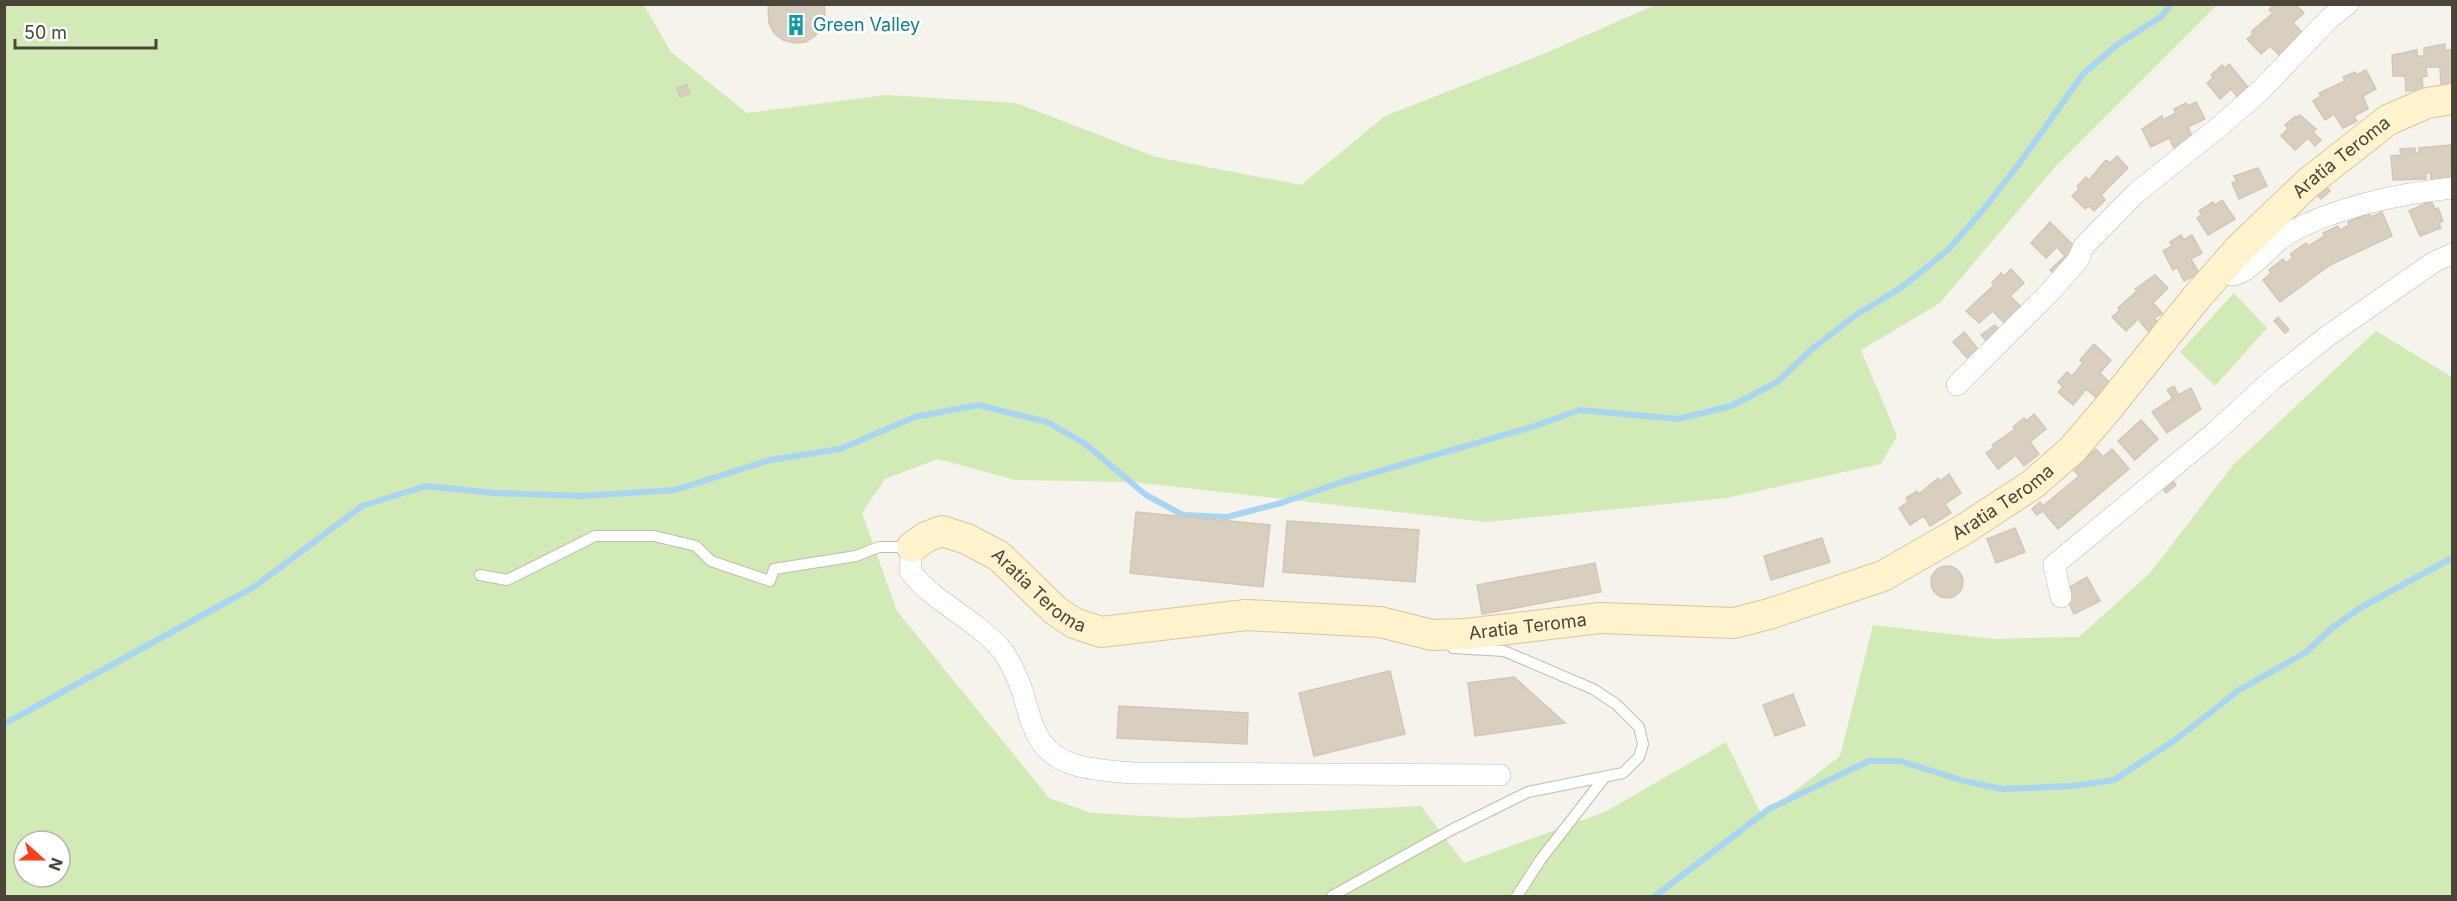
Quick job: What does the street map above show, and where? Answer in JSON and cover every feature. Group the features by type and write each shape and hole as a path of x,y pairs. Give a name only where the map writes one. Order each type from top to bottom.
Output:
{"main road":[{"name":"Aratia Teroma","path":"912,547 926,537 942,531 967,539 999,556 1056,611 1074,623 1101,632 1246,615 1380,622 1432,635 1503,632 1600,618 1734,623 1809,602 1883,576 1963,530 2032,484 2072,450 2221,268 2310,182 2388,120 2427,103 2452,99"}],"street":[{"path":"1957,385 2050,292 2078,260 2084,246 2136,193 2219,128 2260,91 2330,18 2348,4"},
{"path":"2221,268 2231,275 2244,272 2269,247 2288,233 2345,210 2425,191 2452,188"},
{"path":"2061,597 2054,564 2213,434 2273,379 2328,335 2434,262 2452,254"},
{"path":"912,547 910,571 920,584 977,625 1002,650 1020,685 1039,738 1043,745 1061,759 1085,768 1132,773 1500,775"}],"lane":[{"name":"Aratia Teroma","path":"480,575 507,580 595,536 654,536 696,546 711,561 770,581 774,569 856,556 879,547 912,547"},
{"path":"1332,897 1451,830 1528,792 1623,773 1639,757 1643,744 1639,727 1616,704 1593,689 1504,651 1439,646 1432,635"},
{"path":"1516,897 1541,859 1604,778"}],"green space":[{"path":"5,5 644,5 671,52 747,113 886,95 1016,103 1156,157 1301,185 1385,116 1541,55 1655,5 2217,5 2055,167 1940,303 1861,350 1897,436 1881,464 1726,498 1487,522 1133,482 1015,480 938,459 885,479 862,513 897,611 1049,798 1091,813 1183,818 1421,806 1464,863 1605,812 1726,742 1762,816 1840,756 1873,625 1993,639 2079,637 2150,573 2233,465 2376,331 2452,377 2452,896 5,896"},
{"path":"2234,293 2267,328 2215,386 2180,352"}],"building":[{"name":"Green Valley","path":"768,4 824,4 823,26 806,42 794,43 783,40 774,33 769,23"},
{"path":"2275,4 2295,4 2304,13 2293,23 2303,33 2280,56 2270,46 2261,54 2247,39 2252,35 2252,31 2273,13 2269,10"},
{"path":"2445,44 2445,50 2452,50 2452,84 2441,85 2440,67 2426,67 2427,76 2422,77 2423,90 2406,91 2405,76 2393,76 2392,55 2417,50 2417,56 2424,56 2424,48"},
{"path":"2229,64 2251,91 2240,100 2231,89 2220,99 2207,83 2213,78 2211,75 2222,65 2225,68"},
{"path":"2366,70 2376,89 2363,96 2368,109 2354,116 2357,121 2343,128 2334,114 2325,120 2313,101 2321,96 2319,93 2345,81 2343,77 2355,72 2356,75"},
{"path":"687,85 690,94 680,97 677,88"},
{"path":"2196,102 2205,119 2188,127 2195,143 2176,152 2169,138 2151,147 2142,129 2162,116 2163,120 2176,113 2174,109 2186,103 2188,106"},
{"path":"2300,115 2316,129 2313,132 2321,140 2315,146 2308,138 2295,150 2281,136 2288,128 2285,125"},
{"path":"2451,145 2452,180 2431,182 2431,173 2426,173 2426,179 2393,180 2391,156 2401,155 2400,149 2415,148 2415,153 2419,153 2419,148"},
{"path":"2117,156 2128,168 2101,195 2105,200 2094,211 2089,206 2085,209 2072,196 2079,189 2077,186 2086,177 2089,180 2106,160 2110,163"},
{"path":"2258,168 2267,186 2239,199 2232,183 2237,181 2234,176"},
{"path":"2325,185 2330,191 2321,199 2316,193"},
{"path":"2222,200 2235,219 2208,235 2197,218 2202,215 2199,211 2213,202 2215,205"},
{"path":"2431,201 2435,209 2438,208 2443,221 2439,223 2441,228 2420,236 2409,211"},
{"path":"2382,212 2392,236 2330,265 2280,302 2263,280 2271,273 2269,270 2283,259 2286,263 2293,257 2290,254 2306,243 2308,246 2325,236 2323,233 2338,226 2340,230 2349,225 2348,222 2369,213 2371,217"},
{"path":"2050,222 2077,249 2056,276 2050,270 2065,256 2057,247 2046,258 2031,243"},
{"path":"2181,235 2184,240 2192,235 2202,253 2191,259 2199,273 2184,281 2177,267 2173,270 2163,251 2172,246 2170,242"},
{"path":"2011,269 2024,283 2010,296 2022,308 2005,324 1993,311 1979,323 1966,311 1994,285 1992,283 2001,273 2004,276"},
{"path":"2155,275 2168,288 2153,303 2162,313 2154,319 2158,322 2148,331 2138,319 2126,331 2112,317 2120,310 2118,308 2137,291 2135,289"},
{"path":"2278,317 2289,330 2285,333 2274,321"},
{"path":"1995,325 2000,331 1987,342 1981,335"},
{"path":"1964,332 1977,348 1967,358 1953,342"},
{"path":"2094,344 2111,360 2100,373 2111,384 2098,399 2086,389 2073,405 2058,392 2063,387 2058,382 2067,372 2072,376 2083,363 2080,360"},
{"path":"2174,386 2178,395 2191,388 2201,409 2167,433 2152,412 2173,398 2167,390"},
{"path":"2034,414 2046,429 2030,442 2039,454 2024,466 2016,455 1998,469 1986,453 1994,447 1992,445 2015,429 2013,427 2024,418 2026,421"},
{"path":"2141,420 2158,439 2135,460 2118,441"},
{"path":"2096,449 2103,457 2112,449 2129,469 2058,529 2043,511 2037,515 2032,509 2040,502 2043,506 2079,476 2073,469"},
{"path":"1949,474 1961,493 1945,504 1951,513 1930,526 1924,516 1910,525 1899,508 1908,502 1906,498 1917,491 1919,494 1938,478 1940,481"},
{"path":"2168,474 2176,485 2166,493 2158,482"},
{"path":"1136,512 1270,525 1263,587 1130,573"},
{"path":"1287,521 1419,530 1415,582 1283,572"},
{"path":"2015,528 2025,552 1996,563 1987,539"},
{"path":"1822,538 1830,562 1771,580 1764,556"},
{"path":"1595,563 1601,592 1482,614 1477,585"},
{"path":"1947,566 1958,571 1963,582 1958,593 1947,598 1936,593 1931,582 1936,571"},
{"path":"2087,577 2100,601 2074,614 2063,591"},
{"path":"1390,671 1405,734 1314,756 1299,693"},
{"path":"1514,677 1565,723 1475,736 1468,683"},
{"path":"1793,694 1805,725 1775,736 1763,705"},
{"path":"1119,706 1248,713 1247,744 1117,738"}],"waterway":[{"path":"4,724 254,587 362,506 426,486 494,493 582,496 675,490 770,460 840,449 915,417 978,405 1047,422 1084,443 1146,495 1183,515 1227,517 1281,503 1342,482 1532,427 1580,410 1678,419 1731,406 1776,383 1812,349 1856,315 1902,287 1948,250 2019,164 2083,74 2117,45 2162,16 2171,4"},
{"path":"1655,896 1769,809 1869,761 1900,761 1964,781 2002,789 2072,786 2114,780 2178,738 2239,690 2305,653 2332,628 2360,608 2452,558"}],"place":[{"name":"Green Valley","path":"796,25"}]}
